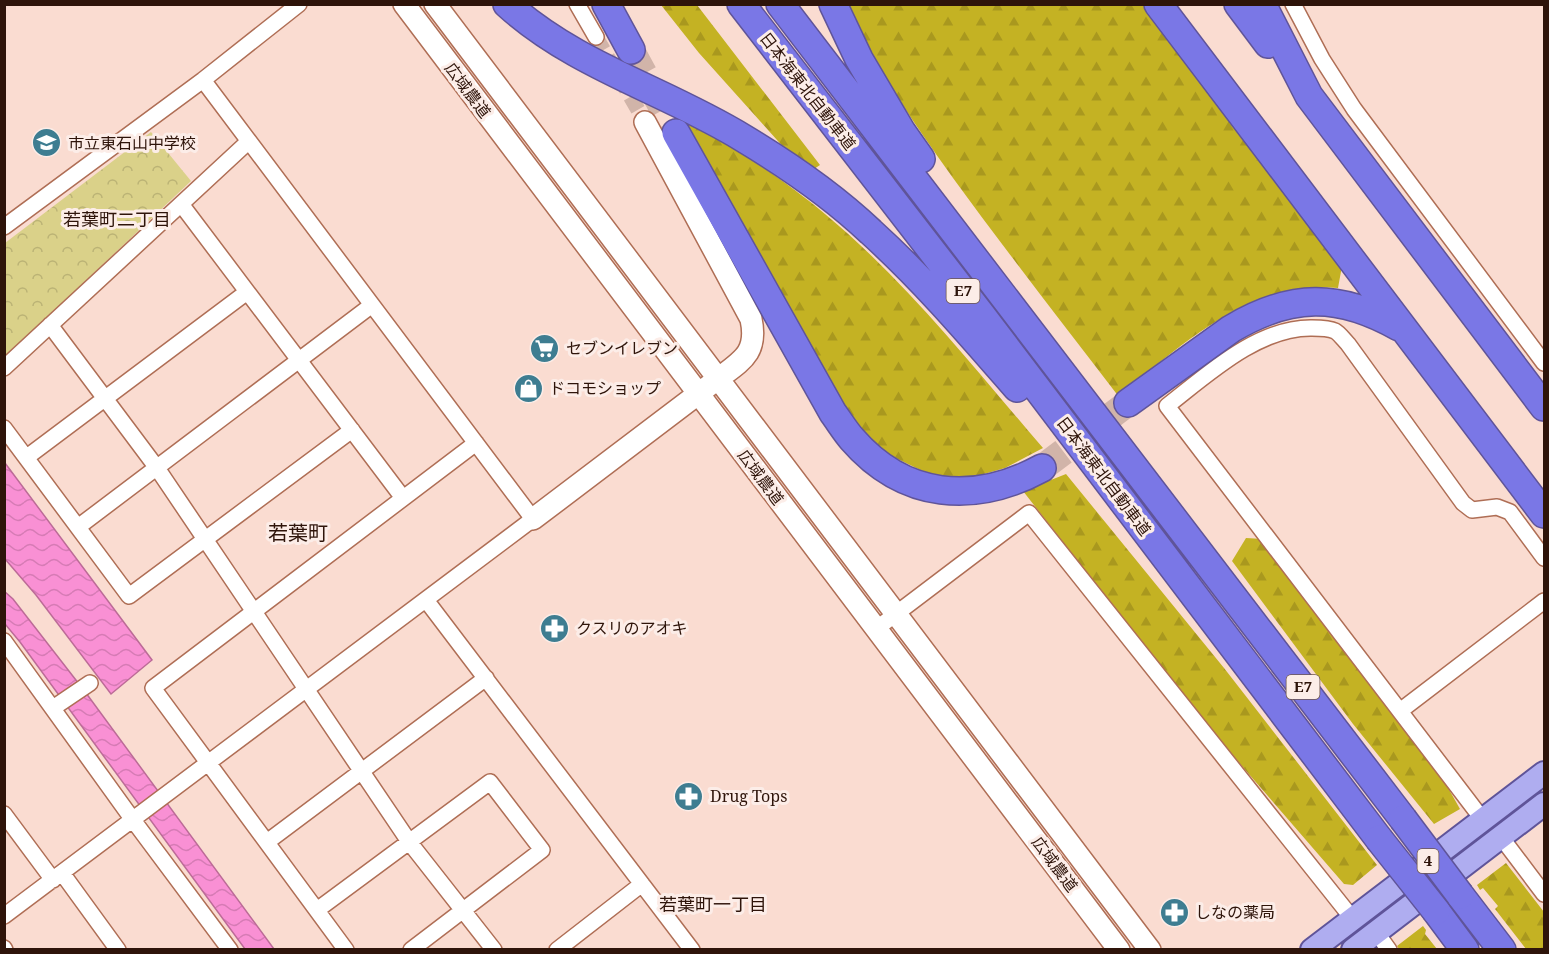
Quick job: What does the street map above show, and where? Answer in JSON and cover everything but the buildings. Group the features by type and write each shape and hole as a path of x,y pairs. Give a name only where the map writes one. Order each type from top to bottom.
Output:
{"highway":[{"path":"507,4 556,41 743,138 820,190 870,231 939,299 1183,579"},
{"path":"606,4 631,50"},
{"name":"日本海東北自動車道","path":"741,4 991,326 1379,839 1466,950"},
{"name":"日本海東北自動車道","path":"780,4 1502,950"},
{"path":"833,4 860,59 902,132 1103,403 1203,556"},
{"path":"1158,4 1545,514"},
{"path":"1238,4 1545,407"},
{"path":"1262,4 1309,96"},
{"path":"676,133 833,413 851,439 871,458 891,473 911,483 958,492 1005,484 1042,468"},
{"path":"1128,404 1231,329 1283,305 1327,301 1347,304 1403,329"}],"main road":[{"name":"4","path":"1312,950 1545,773"},
{"name":"4","path":"1353,950 1383,941 1501,837 1545,804"}],"street":[{"path":"4,227 203,80 299,4"},
{"name":"広域農道","path":"404,4 1119,950"},
{"name":"広域農道","path":"435,4 1150,950"},
{"path":"577,4 596,37"},
{"path":"1293,4 1322,59 1354,109 1545,363"},
{"path":"203,80 533,519"},
{"path":"4,916 426,600 719,378 750,352 751,319 645,122"},
{"path":"4,368 249,141"},
{"path":"181,204 403,498"},
{"path":"27,456 247,292"},
{"path":"78,527 372,305"},
{"path":"51,325 206,538 253,613 410,843 494,950"},
{"path":"1483,820 1167,406 1225,361 1263,339 1295,327 1335,331 1348,344 1463,504 1472,510 1497,507 1510,512 1545,558"},
{"path":"4,428 129,596 352,430"},
{"path":"346,950 153,688 476,443"},
{"path":"876,629 1029,513 1352,918"},
{"path":"426,600 692,950"},
{"path":"1400,711 1545,601"},
{"path":"4,641 230,950"},
{"path":"267,842 486,678"},
{"path":"53,708 90,683"},
{"path":"317,910 490,782 542,850 411,950"},
{"path":"4,814 118,950"},
{"path":"1501,837 1545,894"},
{"path":"556,950 642,884"}],"green space":[{"path":"661,5 697,5 820,165 811,171 794,159 699,53"},
{"path":"845,5 1146,5 1342,266 1338,288 1307,288 1276,294 1247,305 1192,337 1119,397 1014,261 938,157 882,72"},
{"path":"685,119 775,176 855,240 939,326 1043,448 1005,468 963,480 937,478 883,452 844,413 704,163"},
{"path":"151,132 191,181 5,357 5,243"},
{"path":"1066,474 1224,668 1377,865 1353,885 1344,884 1196,713 1023,491"},
{"path":"1246,538 1263,539 1438,770 1460,809 1434,824 1353,724 1232,561"},
{"path":"1506,863 1544,912 1544,949 1526,949 1495,909 1498,906 1483,888 1480,890 1477,885"},
{"path":"1423,926 1426,930 1425,934 1437,949 1399,949 1397,946"}],"water":[{"path":"5,463 152,660 111,694 36,595 5,559"},
{"path":"4,591 13,599 86,693 274,949 245,949 5,624"}],"tunnel":[{"path":"596,37 645,122"},
{"path":"631,50 676,133"},
{"path":"1042,468 1128,403"}],"place":[{"name":"市立東石山中学校","path":"47,143"},
{"name":"セブンイレブン","path":"545,348"},
{"name":"ドコモショップ","path":"528,388"},
{"name":"クスリのアオキ","path":"555,628"},
{"name":"Drug Tops","path":"689,796"},
{"name":"しなの薬局","path":"1174,912"}],"district":[{"name":"若葉町二丁目","path":"117,220"},
{"name":"若葉町","path":"298,533"},
{"name":"若葉町一丁目","path":"713,905"}]}
